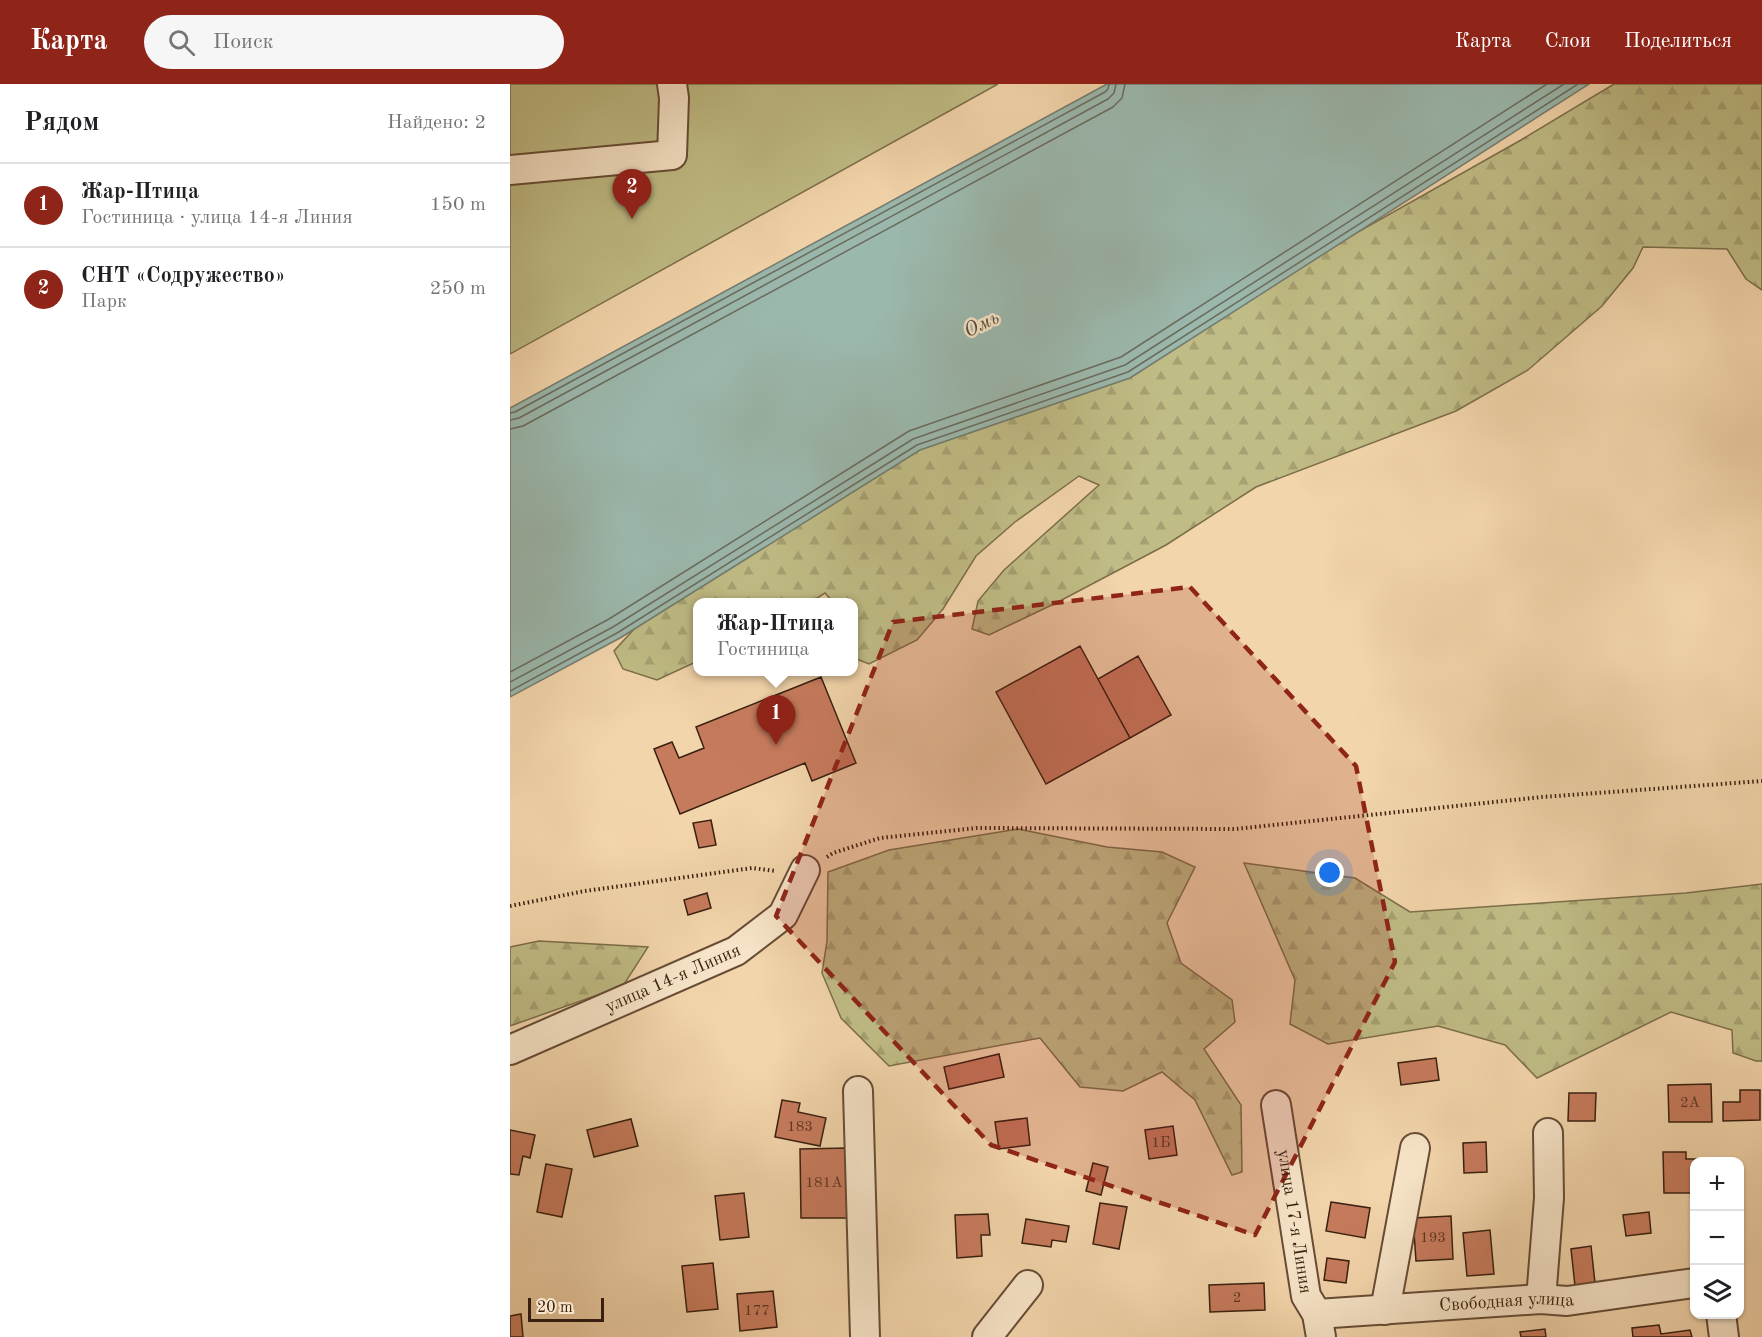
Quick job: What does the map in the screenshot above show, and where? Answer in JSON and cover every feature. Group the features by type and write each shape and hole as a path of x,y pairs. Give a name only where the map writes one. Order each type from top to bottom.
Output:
{"street":[{"path":"510,170 672,155 674,98 672,84"},
{"name":"улица 14-я Линия","path":"510,1050 736,951 783,915 805,870"},
{"path":"858,1091 865,1337"},
{"name":"улица 17-я Линия","path":"1276,1105 1306,1296 1319,1326"},
{"path":"1541,1299 1549,1198 1548,1133"},
{"path":"1385,1310 1415,1148"},
{"name":"Свободная улица","path":"1319,1326 1385,1310 1541,1299 1567,1301 1690,1284"},
{"path":"987,1337 1028,1286"},
{"path":"1722,1319 1724,1337"}],"path":[{"path":"510,906 585,891 752,868 793,874 805,870 833,853 880,838 977,828 1235,829 1542,796 1762,782"}],"highlighted area":[{"path":"1190,587 1356,766 1395,962 1255,1235 991,1145 776,916 893,622"}],"green space":[{"path":"510,84 998,84 510,354"},
{"path":"1614,84 1762,84 1762,290 1746,279 1727,249 1643,247 1633,268 1602,306 1528,370 1456,411 1256,487 1166,545 1056,603 989,635 972,629 978,601 1004,570 1099,485 1079,476 1015,522 976,556 943,609 917,640 869,664 858,660 858,598 829,598 825,593 817,598 693,598 693,663 657,680 623,669 614,651 670,590 902,446 1211,315 1521,140"},
{"path":"1018,829 1107,847 1162,852 1195,867 1167,923 1181,963 1232,1000 1235,1022 1204,1049 1241,1105 1242,1172 1232,1175 1195,1100 1162,1072 1123,1091 1080,1087 1040,1038 889,1066 841,1018 822,973 827,941 828,872 889,850"},
{"path":"1244,863 1355,878 1410,912 1686,893 1762,884 1762,1061 1733,1053 1732,1030 1671,1012 1537,1078 1505,1045 1438,1026 1328,1044 1290,1024 1295,980"},
{"path":"539,941 648,947 623,986 510,1026 510,947"}],"water":[{"name":"Омь","path":"1107,84 1589,84 1130,378 920,450 620,638 510,697 510,408"}],"building":[{"path":"1080,646 1130,738 1046,784 996,692"},
{"path":"1138,656 1171,715 1130,738 1098,679"},
{"path":"821,677 856,763 812,781 805,763 680,814 654,749 672,742 679,758 704,748 696,727"},
{"path":"711,820 716,845 699,848 693,823"},
{"path":"707,893 711,908 688,915 684,900"},
{"path":"999,1054 1004,1077 949,1089 944,1067"},
{"path":"1436,1058 1439,1080 1401,1085 1398,1063"},
{"path":"1711,1084 1712,1122 1669,1122 1668,1085"},
{"path":"1740,1090 1760,1090 1760,1120 1723,1121 1723,1102 1740,1102"},
{"path":"1569,1093 1596,1093 1595,1121 1568,1121"},
{"path":"782,1100 800,1103 798,1112 826,1118 820,1146 775,1137"},
{"path":"1027,1118 1030,1145 999,1149 995,1122"},
{"path":"631,1119 638,1146 594,1157 587,1130"},
{"path":"1173,1126 1177,1155 1149,1159 1145,1130"},
{"path":"510,1130 535,1135 530,1158 523,1156 519,1175 510,1174"},
{"path":"1486,1142 1487,1172 1464,1173 1463,1143"},
{"path":"847,1148 848,1218 801,1218 800,1149"},
{"path":"1663,1152 1686,1152 1686,1159 1690,1159 1690,1193 1664,1193"},
{"path":"1093,1163 1108,1167 1101,1195 1086,1191"},
{"path":"546,1164 572,1169 562,1217 537,1212"},
{"path":"744,1193 749,1237 720,1240 715,1196"},
{"path":"1331,1202 1370,1208 1365,1238 1326,1231"},
{"path":"1100,1203 1127,1207 1119,1249 1093,1244"},
{"path":"1649,1212 1651,1233 1626,1236 1623,1215"},
{"path":"988,1214 990,1235 981,1235 982,1256 957,1258 955,1215"},
{"path":"1451,1216 1453,1259 1416,1261 1413,1218"},
{"path":"1026,1219 1069,1226 1066,1242 1052,1240 1051,1247 1022,1243"},
{"path":"1490,1230 1494,1274 1467,1276 1463,1233"},
{"path":"1591,1246 1595,1283 1575,1286 1571,1249"},
{"path":"1327,1258 1349,1261 1346,1283 1324,1280"},
{"path":"713,1263 718,1309 687,1312 682,1266"},
{"path":"1264,1283 1265,1310 1210,1312 1209,1285"},
{"path":"773,1291 777,1327 740,1331 737,1294"},
{"path":"521,1314 523,1337 510,1337 510,1316"},
{"path":"1659,1325 1661,1334 1690,1330 1692,1337 1633,1337 1632,1328"},
{"path":"1545,1329 1546,1337 1521,1337 1520,1332"}],"place":[{"name":"СНТ «Содружество»","path":"632,219"},
{"name":"Жар-Птица","path":"776,745"}]}
